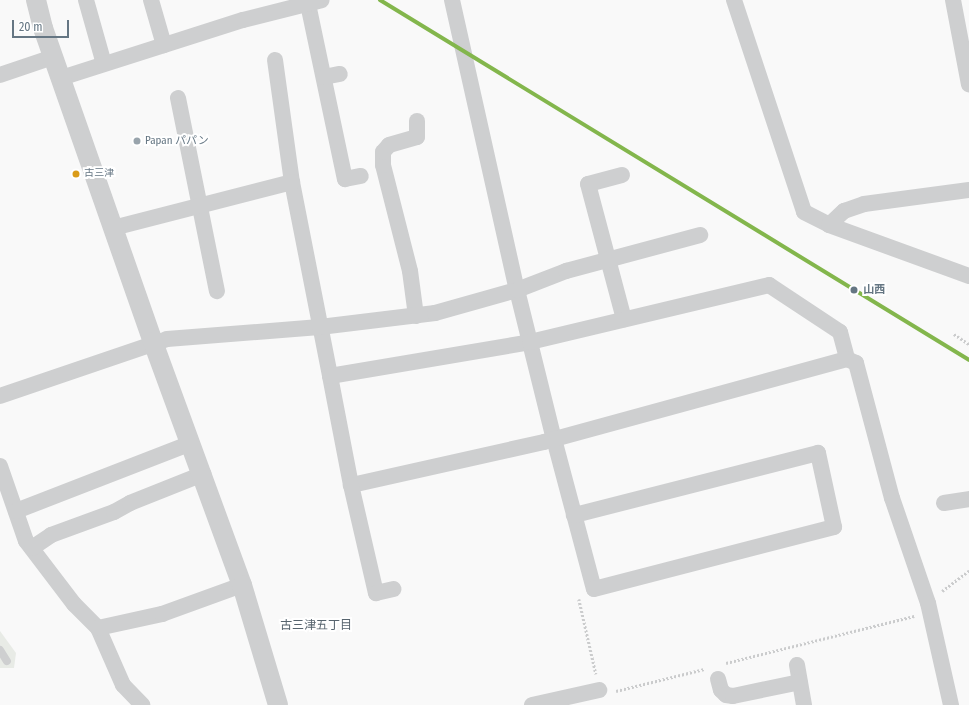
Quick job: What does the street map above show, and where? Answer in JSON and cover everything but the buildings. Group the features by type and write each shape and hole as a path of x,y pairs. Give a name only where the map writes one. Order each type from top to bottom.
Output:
{"street":[{"path":"36,0 53,57 153,342 203,474 242,585 278,705"},
{"path":"86,0 104,64"},
{"path":"151,0 164,45"},
{"path":"452,0 517,290 554,439 574,515 594,589 834,526 818,453 574,515"},
{"path":"734,0 804,212 829,225 969,276"},
{"path":"953,0 969,85"},
{"path":"61,78 242,20 315,2 324,77 345,179 361,176"},
{"path":"0,75 53,57"},
{"path":"275,60 292,182 351,485 376,593 394,589"},
{"path":"324,77 340,74"},
{"path":"178,98 217,291"},
{"path":"416,316 410,271 383,165 384,152 389,145 417,136 417,121"},
{"path":"622,175 588,184 624,319"},
{"path":"113,228 200,204 292,182"},
{"path":"829,225 844,211 864,204 969,190"},
{"path":"0,396 153,342 320,327 435,313 517,290 566,270 700,235"},
{"path":"330,376 530,342 769,285 840,332 847,359"},
{"path":"351,485 554,439 847,359 856,363 892,498 929,608 951,705"},
{"path":"16,511 191,443"},
{"path":"0,466 26,541 74,604 98,628 123,685 142,705"},
{"path":"32,548 51,535 114,512 130,503 203,474"},
{"path":"944,503 969,499"},
{"path":"98,628 162,614 242,585"},
{"path":"797,665 804,705"},
{"path":"716,670 721,690 726,695 733,696 800,682"},
{"path":"532,705 603,691"}],"lane":[{"path":"0,650 7,661"}],"path":[{"path":"954,334 969,344"},
{"path":"603,691 716,670 929,608 969,571"}],"shaded area":[{"path":"0,631 16,653 14,668 0,668"}],"transit line":[{"path":"380,0 969,360"}],"place":[{"name":"Papan パパン","path":"137,141"},
{"name":"古三津","path":"76,174"},
{"name":"山西","path":"854,290"}],"district":[{"name":"古三津五丁目","path":"316,626"}]}
